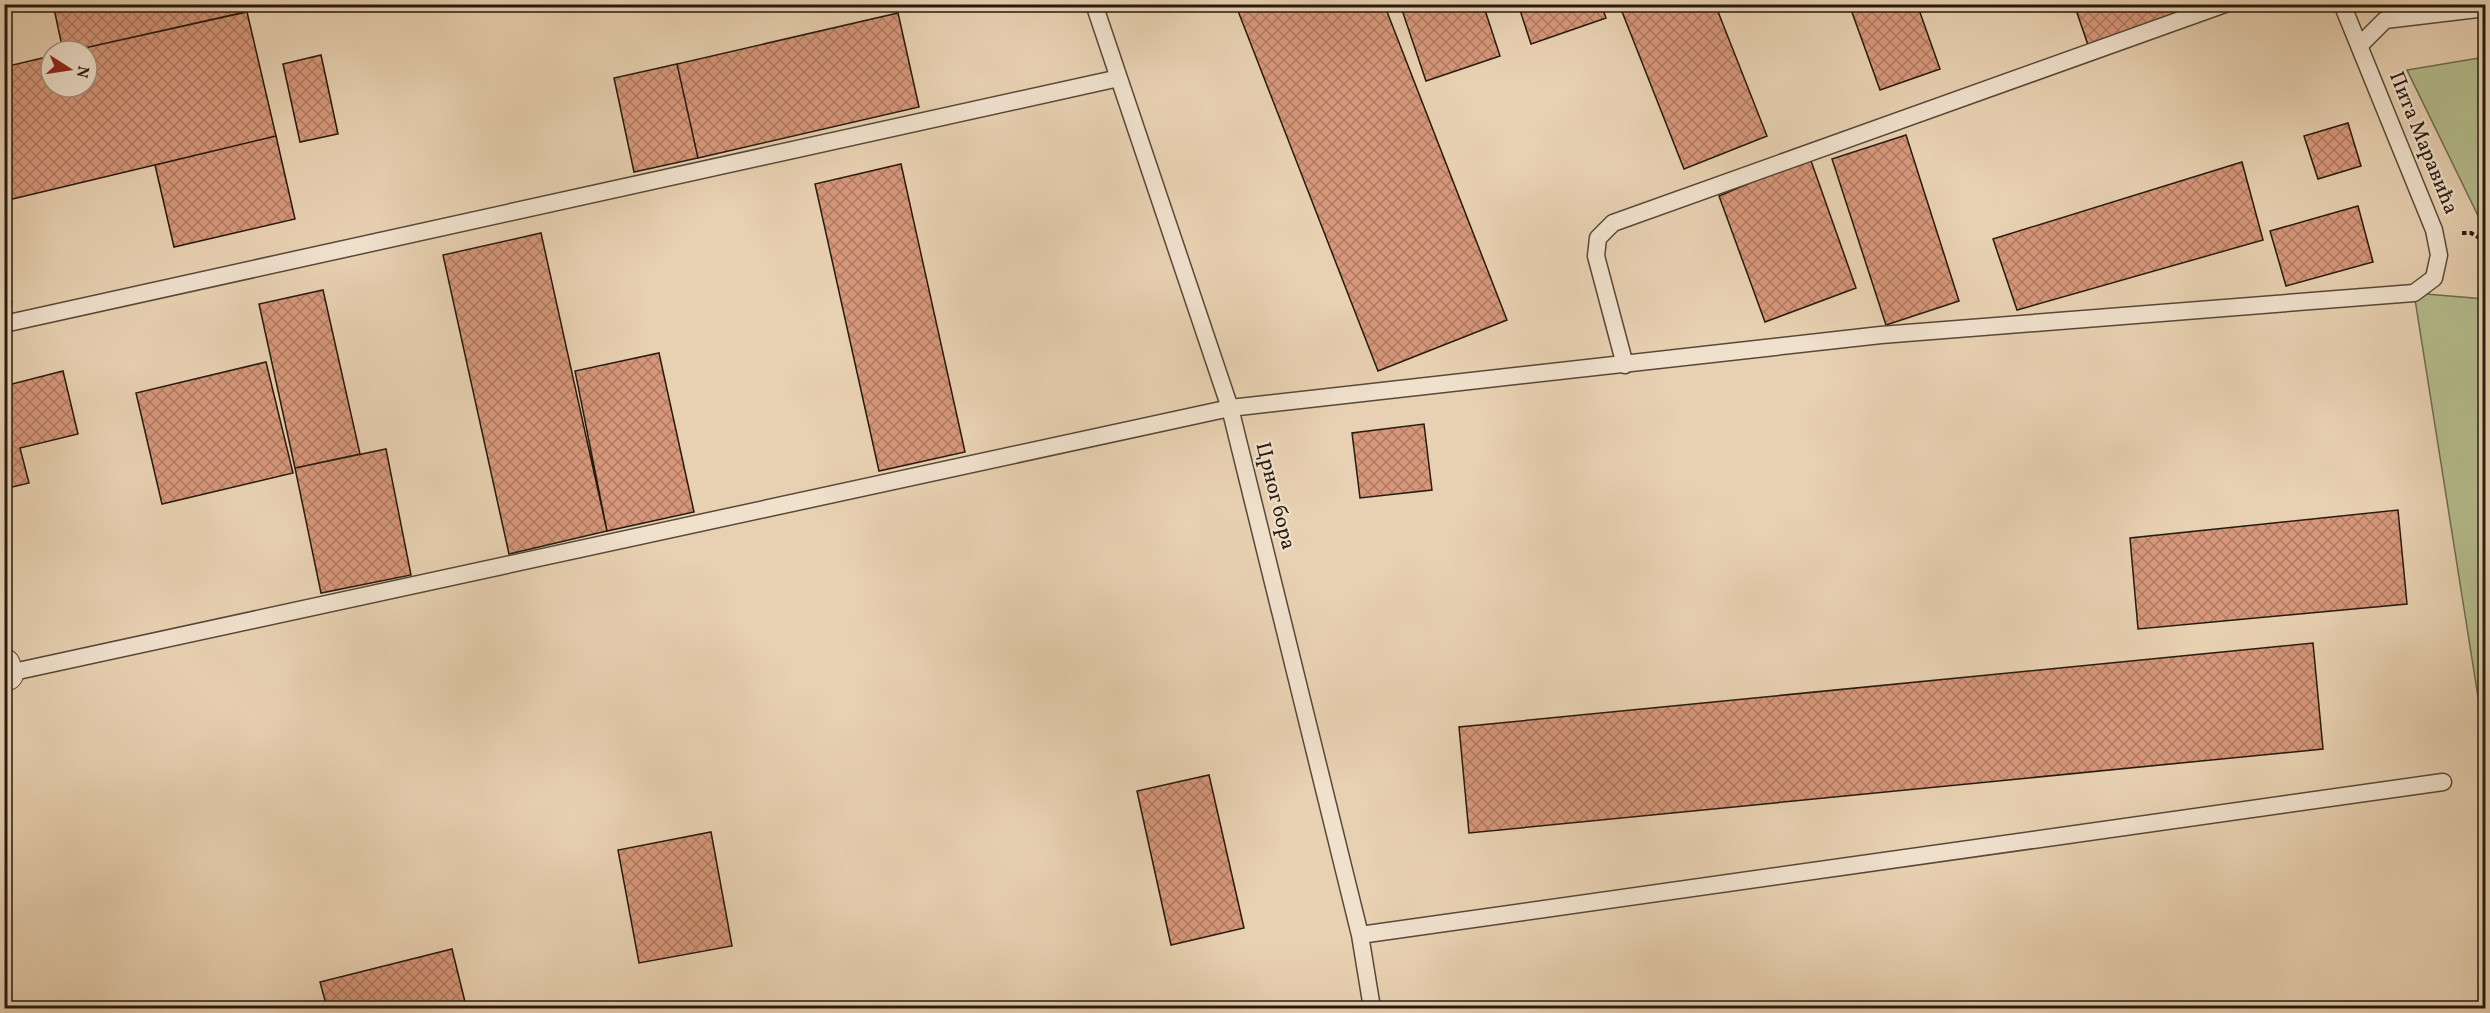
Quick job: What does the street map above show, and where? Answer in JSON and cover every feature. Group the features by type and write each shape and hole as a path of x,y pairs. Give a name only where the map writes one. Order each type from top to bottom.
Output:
{"lane":[{"name":"Црног бора","path":"1094,4 1230,408 1360,935 1372,1008"},
{"path":"5,671 1230,408 1625,365 1596,256 1598,238 1613,223 2225,4"},
{"name":"Пита Маравића","path":"1625,365 1881,335 2414,293 2434,278 2439,255 2434,231 2342,4"},
{"path":"2359,46 2385,20 2486,8"},
{"path":"4,324 1119,78"},
{"path":"1360,935 2443,782"}],"green space":[{"path":"2486,57 2485,230 2407,70"},
{"path":"2414,293 2485,299 2485,741"}],"building":[{"path":"53,4 281,4 99,45 99,39 60,39"},
{"path":"1254,4 1384,4 1507,320 1378,371 1238,11"},
{"path":"1400,4 1483,4 1500,56 1426,81"},
{"path":"1518,4 1601,4 1606,18 1531,44"},
{"path":"1619,4 1715,4 1767,136 1684,169"},
{"path":"1849,4 1917,4 1940,69 1880,90"},
{"path":"2074,4 2200,4 2088,45"},
{"path":"247,12 276,136 4,201 4,67 39,59 39,99 99,99 99,45"},
{"path":"898,13 919,107 698,158 677,64"},
{"path":"321,55 338,134 300,142 283,64"},
{"path":"677,64 698,158 634,172 614,78"},
{"path":"2348,123 2361,166 2318,179 2304,136"},
{"path":"1906,135 1959,301 1886,325 1832,159"},
{"path":"276,136 295,219 174,247 155,165"},
{"path":"1810,158 1856,288 1765,322 1719,196"},
{"path":"2242,162 2263,240 2017,310 1993,239"},
{"path":"901,164 965,452 879,471 815,184"},
{"path":"2358,206 2373,262 2286,286 2270,231"},
{"path":"541,233 607,531 509,554 443,255"},
{"path":"4,269 12,302 4,303"},
{"path":"323,290 360,454 295,468 259,304"},
{"path":"659,353 694,512 607,531 575,371"},
{"path":"266,362 293,473 162,504 136,393"},
{"path":"63,371 78,434 20,448 29,483 4,489 4,386"},
{"path":"1424,424 1432,490 1360,498 1352,433"},
{"path":"386,449 411,575 321,593 295,468"},
{"path":"2398,510 2407,604 2138,629 2130,538"},
{"path":"2313,643 2323,749 1469,833 1459,727"},
{"path":"1209,775 1244,928 1171,945 1137,791"},
{"path":"711,832 732,946 639,963 618,850"},
{"path":"452,949 466,1006 456,1008 327,1008 320,982"}]}
